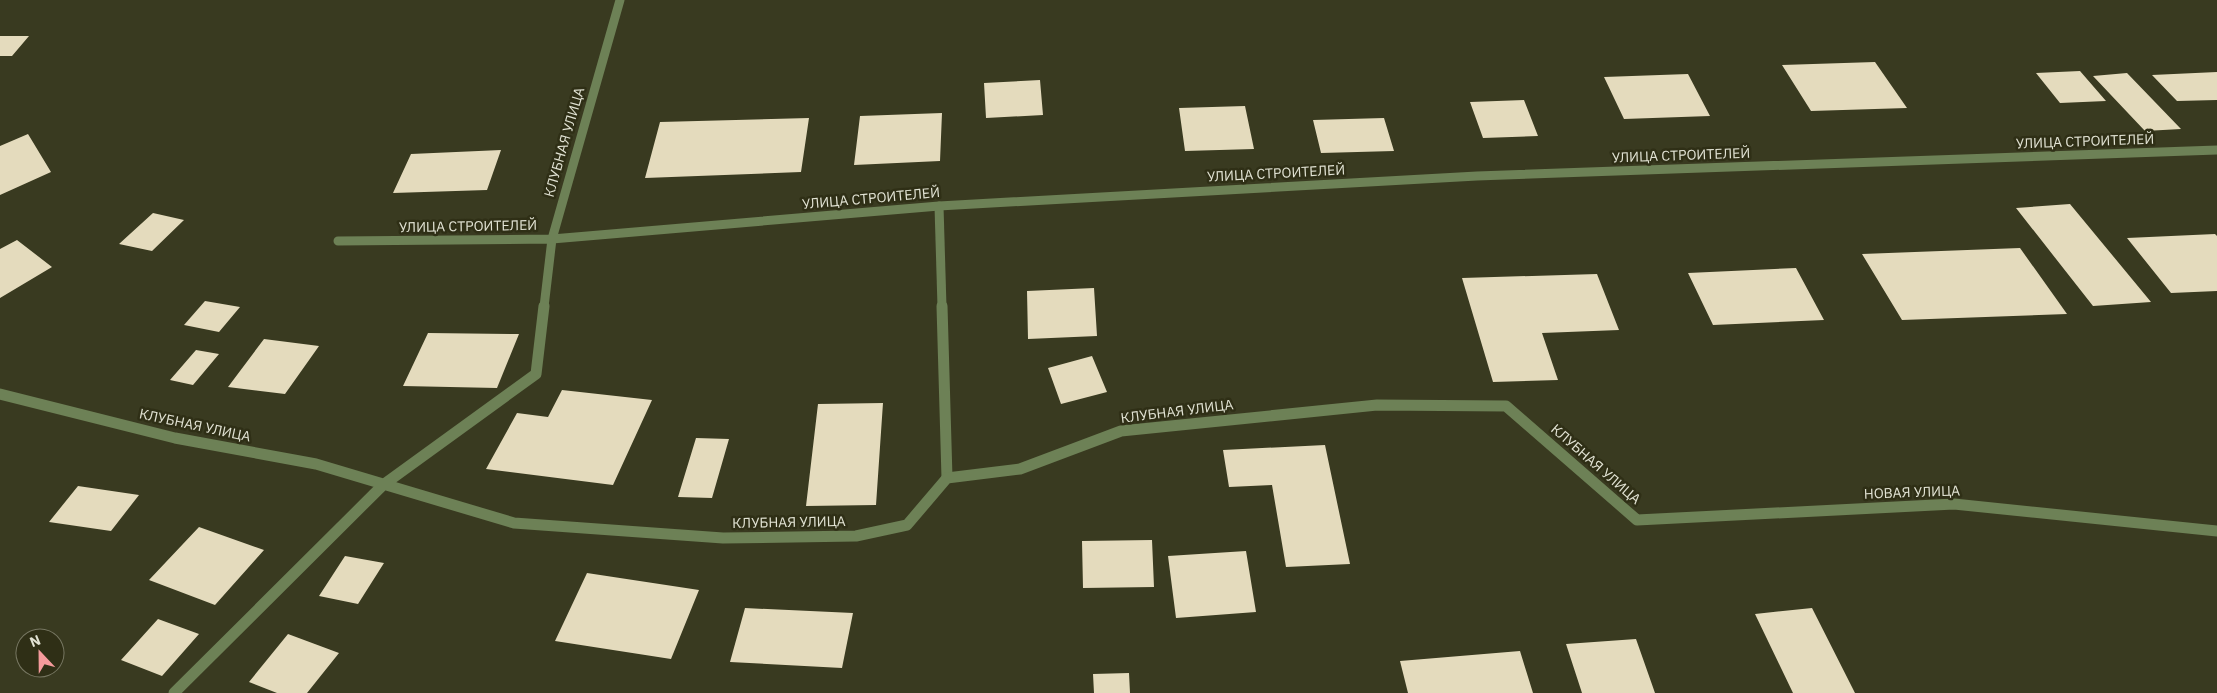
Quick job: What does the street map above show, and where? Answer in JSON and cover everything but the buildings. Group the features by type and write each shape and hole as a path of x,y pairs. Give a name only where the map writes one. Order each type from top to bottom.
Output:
{"street":[{"name":"КЛУБНАЯ УЛИЦА","path":"174,693 383,485 536,374 552,239 620,0"},
{"name":"УЛИЦА СТРОИТЕЛЕЙ","path":"338,241 552,239 939,206 1477,176 2217,150"},
{"path":"939,206 947,478"},
{"name":"КЛУБНАЯ УЛИЦА","path":"0,394 175,438 316,464 514,523 723,538 856,536 907,525 947,478 1020,469 1121,431 1377,404 1506,406 1637,520"},
{"name":"НОВАЯ УЛИЦА","path":"1637,520 1954,504 2217,531"}]}
